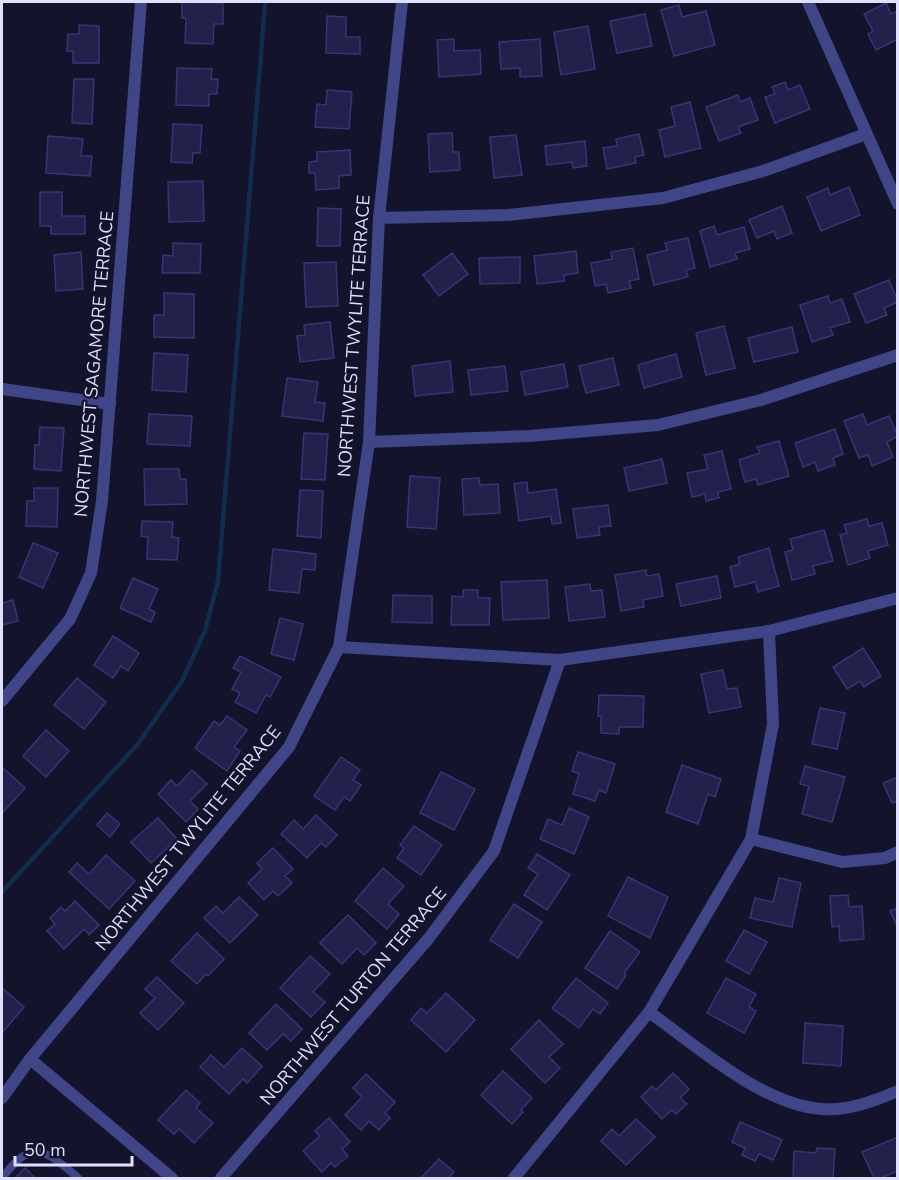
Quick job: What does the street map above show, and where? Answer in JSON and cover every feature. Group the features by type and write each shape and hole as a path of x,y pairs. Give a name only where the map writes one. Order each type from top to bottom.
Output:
{"street":[{"name":"NORTHWEST SAGAMORE TERRACE","path":"3,697 70,619 91,573 102,501 141,2"},
{"name":"NORTHWEST TWYLITE TERRACE","path":"2,1098 30,1059 289,747 339,647 369,442 379,218 402,2"},
{"path":"808,2 897,204"},
{"path":"379,218 508,215 663,198 763,171 866,134"},
{"path":"369,442 529,436 658,425 761,400 897,356"},
{"path":"2,389 110,404"},
{"path":"339,647 561,660 769,631 897,598"},
{"path":"514,1179 526,1173 649,1012 751,839 773,724 769,631"},
{"name":"NORTHWEST TURTON TERRACE","path":"221,1179 429,938 494,851 561,660"},
{"path":"751,839 842,862 885,858 897,852"},
{"path":"649,1012 753,1086 792,1103 823,1109 842,1109 897,1091"},
{"path":"30,1059 172,1179"}],"lane":[{"path":"2,1179 22,1156 34,1151 47,1153 78,1179"}],"building":[{"path":"182,2 223,3 223,24 214,24 213,44 185,43 186,18 182,18"},
{"path":"886,3 891,14 898,11 898,39 876,50 868,34 873,31 864,14"},
{"path":"679,5 682,17 706,11 715,45 674,56 661,10"},
{"path":"645,14 652,46 617,53 610,21"},
{"path":"327,16 346,17 346,37 360,37 360,54 326,53"},
{"path":"79,25 99,26 99,63 73,63 73,51 67,51 68,34 79,34"},
{"path":"588,26 595,69 561,75 554,32"},
{"path":"454,39 454,51 480,50 481,74 439,77 437,40"},
{"path":"540,39 542,76 520,77 520,68 501,69 499,42"},
{"path":"177,68 212,69 211,79 218,79 217,94 209,94 209,106 176,105"},
{"path":"74,79 94,79 92,124 72,123"},
{"path":"785,82 788,90 800,85 810,109 775,123 765,97 775,94 772,87"},
{"path":"327,90 352,92 349,129 315,127 317,104 326,105"},
{"path":"738,95 740,102 750,98 758,120 738,127 741,133 719,141 706,107"},
{"path":"690,102 701,148 665,157 659,130 675,126 671,107"},
{"path":"173,124 202,125 200,153 193,153 192,163 171,162"},
{"path":"452,133 453,152 459,152 460,170 430,172 428,134"},
{"path":"639,134 644,155 635,157 636,163 607,169 603,148 617,146 616,139"},
{"path":"516,135 522,175 494,178 490,137"},
{"path":"48,136 83,139 81,156 92,156 90,176 46,173"},
{"path":"585,141 587,166 573,168 572,162 547,165 545,146"},
{"path":"350,150 351,175 339,176 339,188 316,190 315,173 309,173 309,162 317,161 317,152"},
{"path":"203,181 204,221 169,222 168,182"},
{"path":"849,187 860,215 821,231 807,197 828,188 830,195"},
{"path":"40,192 62,192 62,216 85,216 85,234 51,234 51,226 40,226"},
{"path":"782,206 792,233 777,239 774,231 757,238 749,220"},
{"path":"318,208 341,209 340,246 317,246"},
{"path":"714,226 717,235 744,227 750,249 735,253 737,259 710,267 700,231"},
{"path":"688,238 695,268 686,270 688,277 654,285 647,255 667,250 665,243"},
{"path":"173,243 201,244 200,273 162,273 163,255 173,256"},
{"path":"633,248 639,279 629,281 631,288 608,293 606,284 595,286 591,263 612,259 611,252"},
{"path":"576,251 578,273 564,275 564,281 537,284 534,256"},
{"path":"81,252 83,289 56,291 54,255"},
{"path":"452,253 468,274 439,296 423,275"},
{"path":"520,257 520,283 480,284 479,258"},
{"path":"336,262 338,306 306,307 304,263"},
{"path":"889,280 898,302 884,308 887,315 866,323 854,294"},
{"path":"164,293 194,294 194,338 154,337 154,315 164,315"},
{"path":"828,296 830,303 842,299 850,322 830,328 833,335 812,342 800,305"},
{"path":"330,322 334,358 300,362 297,336 305,335 304,325"},
{"path":"724,326 735,368 706,375 696,333"},
{"path":"792,327 798,352 754,362 748,338"},
{"path":"154,353 188,355 186,392 152,390"},
{"path":"676,354 682,377 644,388 638,365"},
{"path":"613,358 619,385 586,393 579,366"},
{"path":"450,361 453,392 415,396 412,366"},
{"path":"564,364 568,387 525,395 521,372"},
{"path":"505,366 508,391 471,395 468,370"},
{"path":"287,378 318,382 315,402 325,403 323,421 282,416"},
{"path":"149,414 192,416 190,446 147,444"},
{"path":"863,414 867,425 889,416 898,436 887,442 893,457 872,466 868,455 859,458 844,421"},
{"path":"40,427 64,428 61,471 34,469 35,445 39,445"},
{"path":"835,429 843,454 833,458 835,465 818,471 815,462 803,467 795,443"},
{"path":"304,433 328,434 325,480 301,479"},
{"path":"779,441 789,476 758,485 756,479 745,482 739,460 760,453 757,447"},
{"path":"722,451 731,489 718,492 719,498 706,501 705,494 692,497 687,473 708,469 704,455"},
{"path":"662,459 667,483 629,491 624,468"},
{"path":"144,469 179,469 180,479 186,479 187,504 145,505"},
{"path":"410,476 440,478 436,529 407,527"},
{"path":"479,478 480,485 498,484 500,513 464,515 462,479"},
{"path":"527,482 528,493 556,489 561,523 552,524 551,516 519,521 514,484"},
{"path":"34,488 58,488 57,527 26,526 27,501 34,501"},
{"path":"300,490 323,491 321,538 297,536"},
{"path":"608,505 611,526 599,527 600,535 577,538 573,509"},
{"path":"867,519 869,526 882,523 888,545 868,551 870,558 848,565 840,535 847,533 844,525"},
{"path":"142,521 173,522 172,537 179,538 177,560 147,559 148,537 141,536"},
{"path":"824,530 833,561 813,566 815,574 792,580 785,552 793,550 790,539"},
{"path":"33,543 58,553 43,588 19,577"},
{"path":"769,548 779,586 758,592 755,582 735,587 730,567 740,564 738,557"},
{"path":"273,549 316,554 315,570 302,569 299,593 269,590"},
{"path":"646,570 647,576 659,574 663,596 643,600 644,607 621,611 615,575"},
{"path":"717,576 721,598 681,606 676,584"},
{"path":"133,578 158,589 149,609 155,612 151,622 120,608"},
{"path":"547,580 549,618 503,620 501,582"},
{"path":"590,584 591,591 602,590 605,617 569,621 565,587"},
{"path":"463,590 478,590 478,598 490,598 489,625 451,625 452,596 463,597"},
{"path":"393,595 432,596 432,623 392,622"},
{"path":"13,600 18,621 2,625 2,603"},
{"path":"280,618 303,624 294,660 271,654"},
{"path":"113,636 139,653 128,671 121,666 113,678 94,665"},
{"path":"863,648 881,676 864,687 860,681 847,689 833,667"},
{"path":"240,656 281,677 270,697 266,695 256,713 235,702 240,693 232,689 241,672 233,668"},
{"path":"723,670 727,689 737,688 741,707 709,713 701,674"},
{"path":"77,678 106,702 84,729 54,705"},
{"path":"599,695 644,696 643,727 619,727 619,734 601,733 601,716 598,716"},
{"path":"820,708 845,713 837,749 812,744"},
{"path":"227,716 247,730 234,747 240,751 227,771 195,748 214,721 220,725"},
{"path":"46,730 69,751 46,777 23,756"},
{"path":"578,752 615,764 606,793 599,790 595,801 573,794 579,774 572,771"},
{"path":"341,757 360,770 353,780 361,785 350,801 344,797 335,810 314,796"},
{"path":"682,765 721,779 715,797 708,794 698,824 666,812"},
{"path":"805,766 845,777 832,822 802,814 809,786 800,784"},
{"path":"2,767 25,788 2,813"},
{"path":"192,770 207,784 190,801 198,809 186,822 158,794 171,780 177,786"},
{"path":"441,772 475,789 454,830 420,813"},
{"path":"898,777 898,801 892,803 883,783"},
{"path":"569,808 589,817 574,854 540,839 548,819 562,825"},
{"path":"107,813 120,824 110,837 97,825"},
{"path":"316,815 337,835 326,847 321,843 307,858 281,834 294,820 303,829"},
{"path":"158,818 177,839 151,863 131,842"},
{"path":"414,826 442,845 421,875 397,858 404,848 400,845"},
{"path":"273,848 293,869 285,876 292,883 278,896 273,891 264,900 248,883 262,869 257,863"},
{"path":"537,854 570,875 547,910 524,895 538,874 528,868"},
{"path":"106,855 135,881 109,909 69,872 77,863 89,874"},
{"path":"383,868 404,886 388,904 399,914 387,929 355,901"},
{"path":"628,877 668,897 650,938 608,916"},
{"path":"779,878 801,883 792,927 750,918 755,898 773,902"},
{"path":"848,895 849,907 862,906 864,939 840,941 839,926 832,927 830,896"},
{"path":"239,897 258,915 230,943 204,918 216,906 223,913"},
{"path":"75,901 99,925 89,935 84,929 64,949 47,931 55,924 50,918 61,907 65,911"},
{"path":"514,904 542,922 518,958 490,940"},
{"path":"898,908 898,928 890,911"},
{"path":"348,915 376,943 364,955 357,948 342,964 320,943"},
{"path":"744,930 767,942 749,974 726,961"},
{"path":"610,931 640,952 624,973 626,975 617,989 585,968"},
{"path":"197,933 224,959 197,984 171,961"},
{"path":"310,956 330,974 313,992 325,1002 311,1017 280,988"},
{"path":"157,977 184,1003 158,1030 140,1013 155,998 145,989"},
{"path":"576,978 608,1003 600,1014 593,1009 579,1028 552,1008"},
{"path":"726,978 756,994 749,1007 756,1011 744,1033 707,1013"},
{"path":"2,988 24,1007 2,1033"},
{"path":"446,993 475,1020 446,1052 411,1020 421,1008 427,1013"},
{"path":"276,1004 302,1029 291,1041 283,1034 267,1050 249,1033"},
{"path":"539,1020 563,1044 549,1057 560,1068 545,1083 511,1049"},
{"path":"805,1023 843,1026 841,1066 803,1063"},
{"path":"242,1048 262,1066 247,1083 243,1079 229,1094 200,1067 211,1055 224,1067"},
{"path":"503,1071 532,1098 512,1124 481,1095"},
{"path":"673,1073 689,1089 680,1098 687,1104 676,1114 672,1110 662,1119 641,1097 652,1086 656,1090"},
{"path":"366,1074 395,1102 385,1113 390,1118 379,1130 369,1121 361,1130 345,1115 362,1097 353,1088"},
{"path":"186,1090 200,1103 196,1108 213,1123 194,1143 179,1129 174,1134 158,1120"},
{"path":"329,1118 350,1142 342,1149 348,1156 335,1167 331,1163 322,1172 303,1151 320,1136 315,1131"},
{"path":"636,1119 655,1137 626,1165 601,1141 612,1129 619,1136"},
{"path":"740,1122 782,1140 773,1160 759,1154 755,1161 742,1155 745,1148 732,1142"},
{"path":"898,1137 898,1171 881,1178 874,1178 862,1152"},
{"path":"817,1148 835,1149 833,1178 793,1178 794,1151 816,1153"},
{"path":"439,1159 454,1172 448,1178 421,1178"},
{"path":"25,1168 35,1178 15,1178"}],"waterway":[{"path":"2,892 137,745 182,681 205,631 218,581 265,5"}]}
